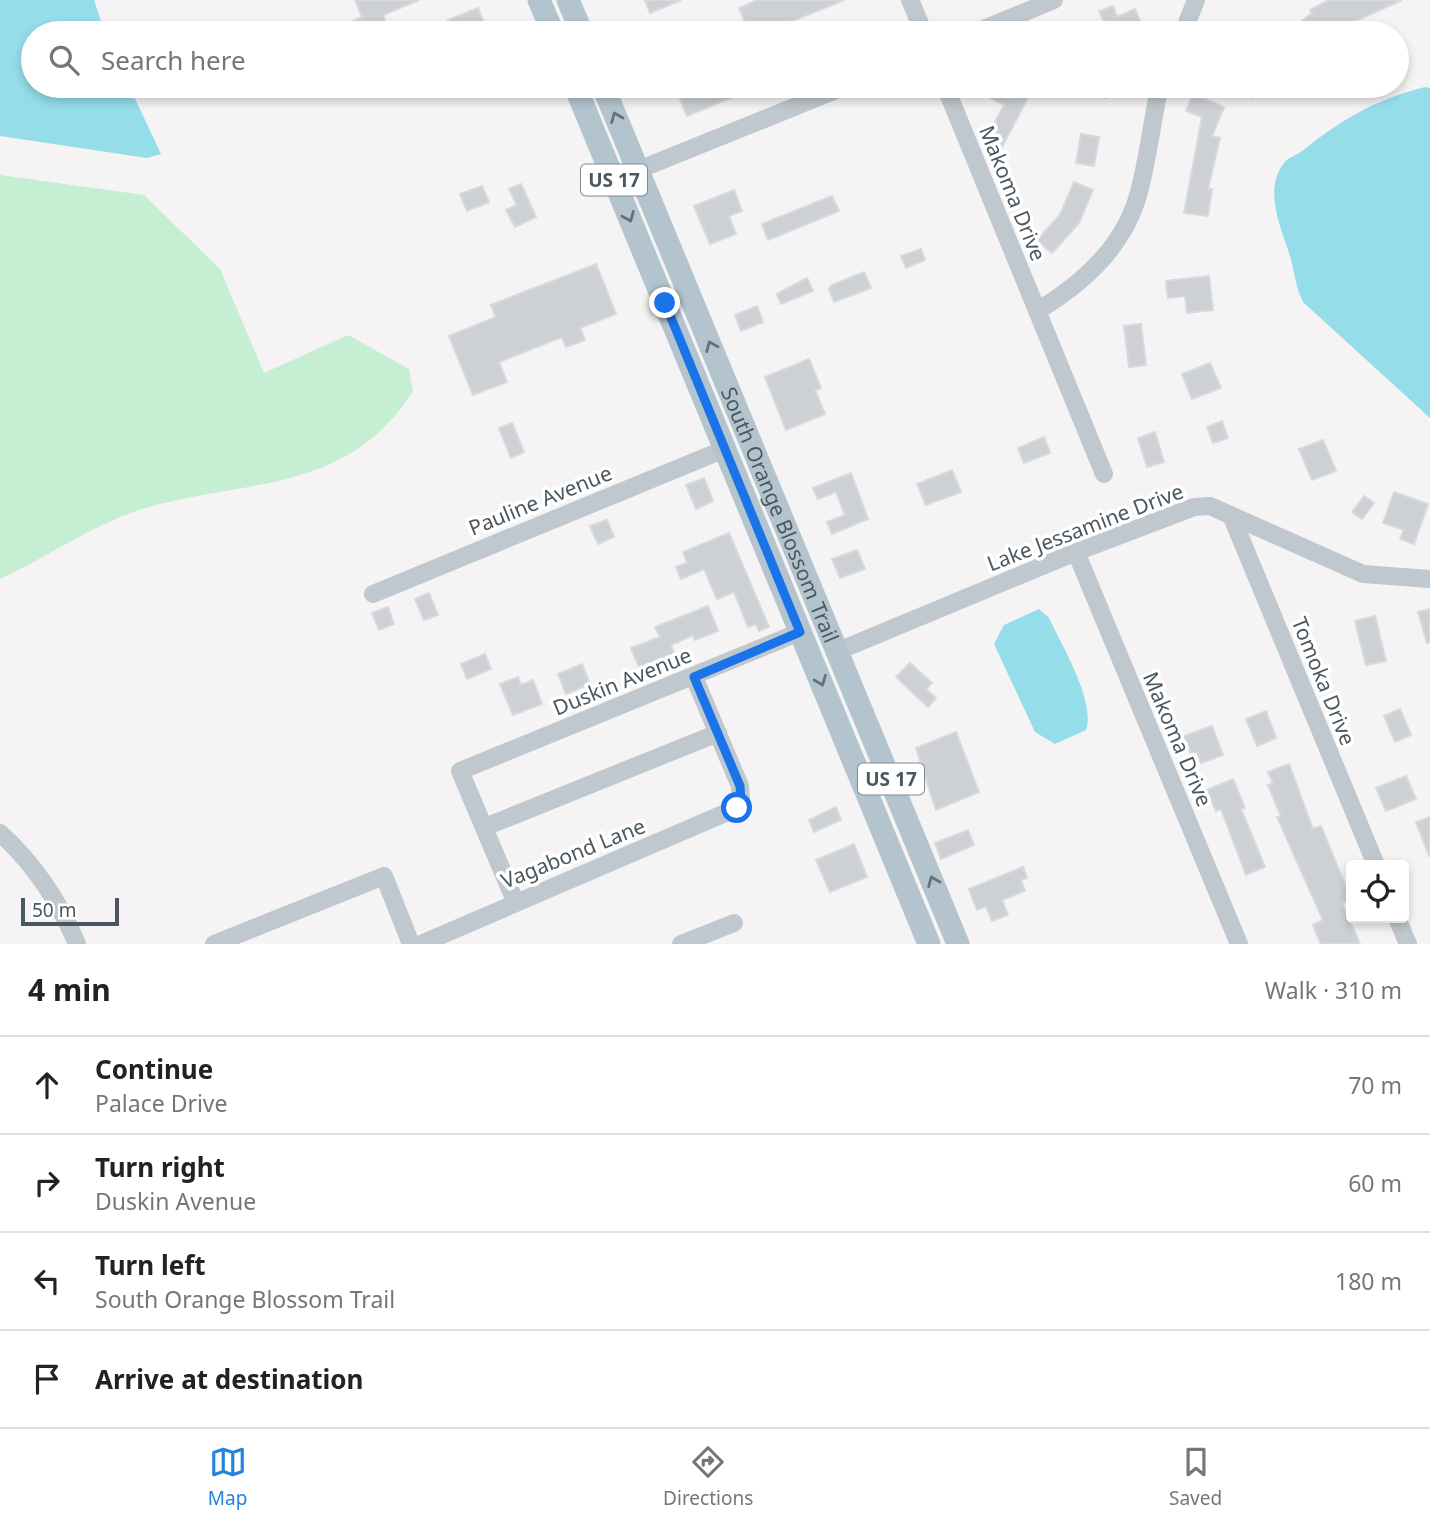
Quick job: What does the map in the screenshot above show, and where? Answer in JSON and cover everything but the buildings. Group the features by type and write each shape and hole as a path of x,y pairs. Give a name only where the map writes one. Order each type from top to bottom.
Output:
{"main road":[{"path":"539,0 548,21"},
{"path":"568,0 577,21"},
{"name":"South Orange Blossom Trail","path":"580,98 929,944"},
{"name":"South Orange Blossom Trail","path":"608,98 958,944"},
{"path":"701,391 726,413 740,415"},
{"path":"725,449 738,452 766,477"}],"street":[{"path":"911,0 919,21"},
{"path":"1003,21 1054,0"},
{"path":"1188,21 1196,0"},
{"path":"638,170 816,98"},
{"name":"Makoma Drive","path":"950,98 1104,474"},
{"path":"1037,311 1065,295 1092,271 1123,228 1136,202 1158,98"},
{"name":"Pauline Avenue","path":"373,594 725,449"},
{"name":"Lake Jessamine Drive","path":"838,651 1076,552 1194,507 1210,506 1363,574 1430,579"},
{"name":"Tomoka Drive","path":"1231,515 1374,860"},
{"name":"Makoma Drive","path":"1076,552 1239,944"},
{"name":"Duskin Avenue","path":"485,827 460,771 800,632"},
{"path":"515,901 485,827 718,733 694,677"},
{"name":"Vagabond Lane","path":"421,944 515,901 731,813 741,802 740,786 718,733"},
{"path":"0,833 35,869 55,899 77,944"},
{"path":"214,944 384,876 411,944"},
{"path":"681,944 734,923"},
{"path":"1400,923 1408,944"}],"green space":[{"path":"0,175 144,195 220,269 264,373 348,335 409,369 413,391 387,424 359,448 328,465 294,477 187,498 129,513 0,579"}],"water":[{"path":"0,0 94,0 101,21 21,21 21,98 135,98 161,154 147,158 0,136"},
{"path":"1430,88 1430,418 1303,302 1274,197 1278,174 1287,160 1360,112 1390,98 1409,98 1409,91"},
{"path":"1039,609 1049,618 1076,674 1088,718 1086,730 1055,744 1035,732 994,644 1004,625"}],"route":[{"path":"665,303 800,632 694,677 740,786 741,802 737,808"}]}
